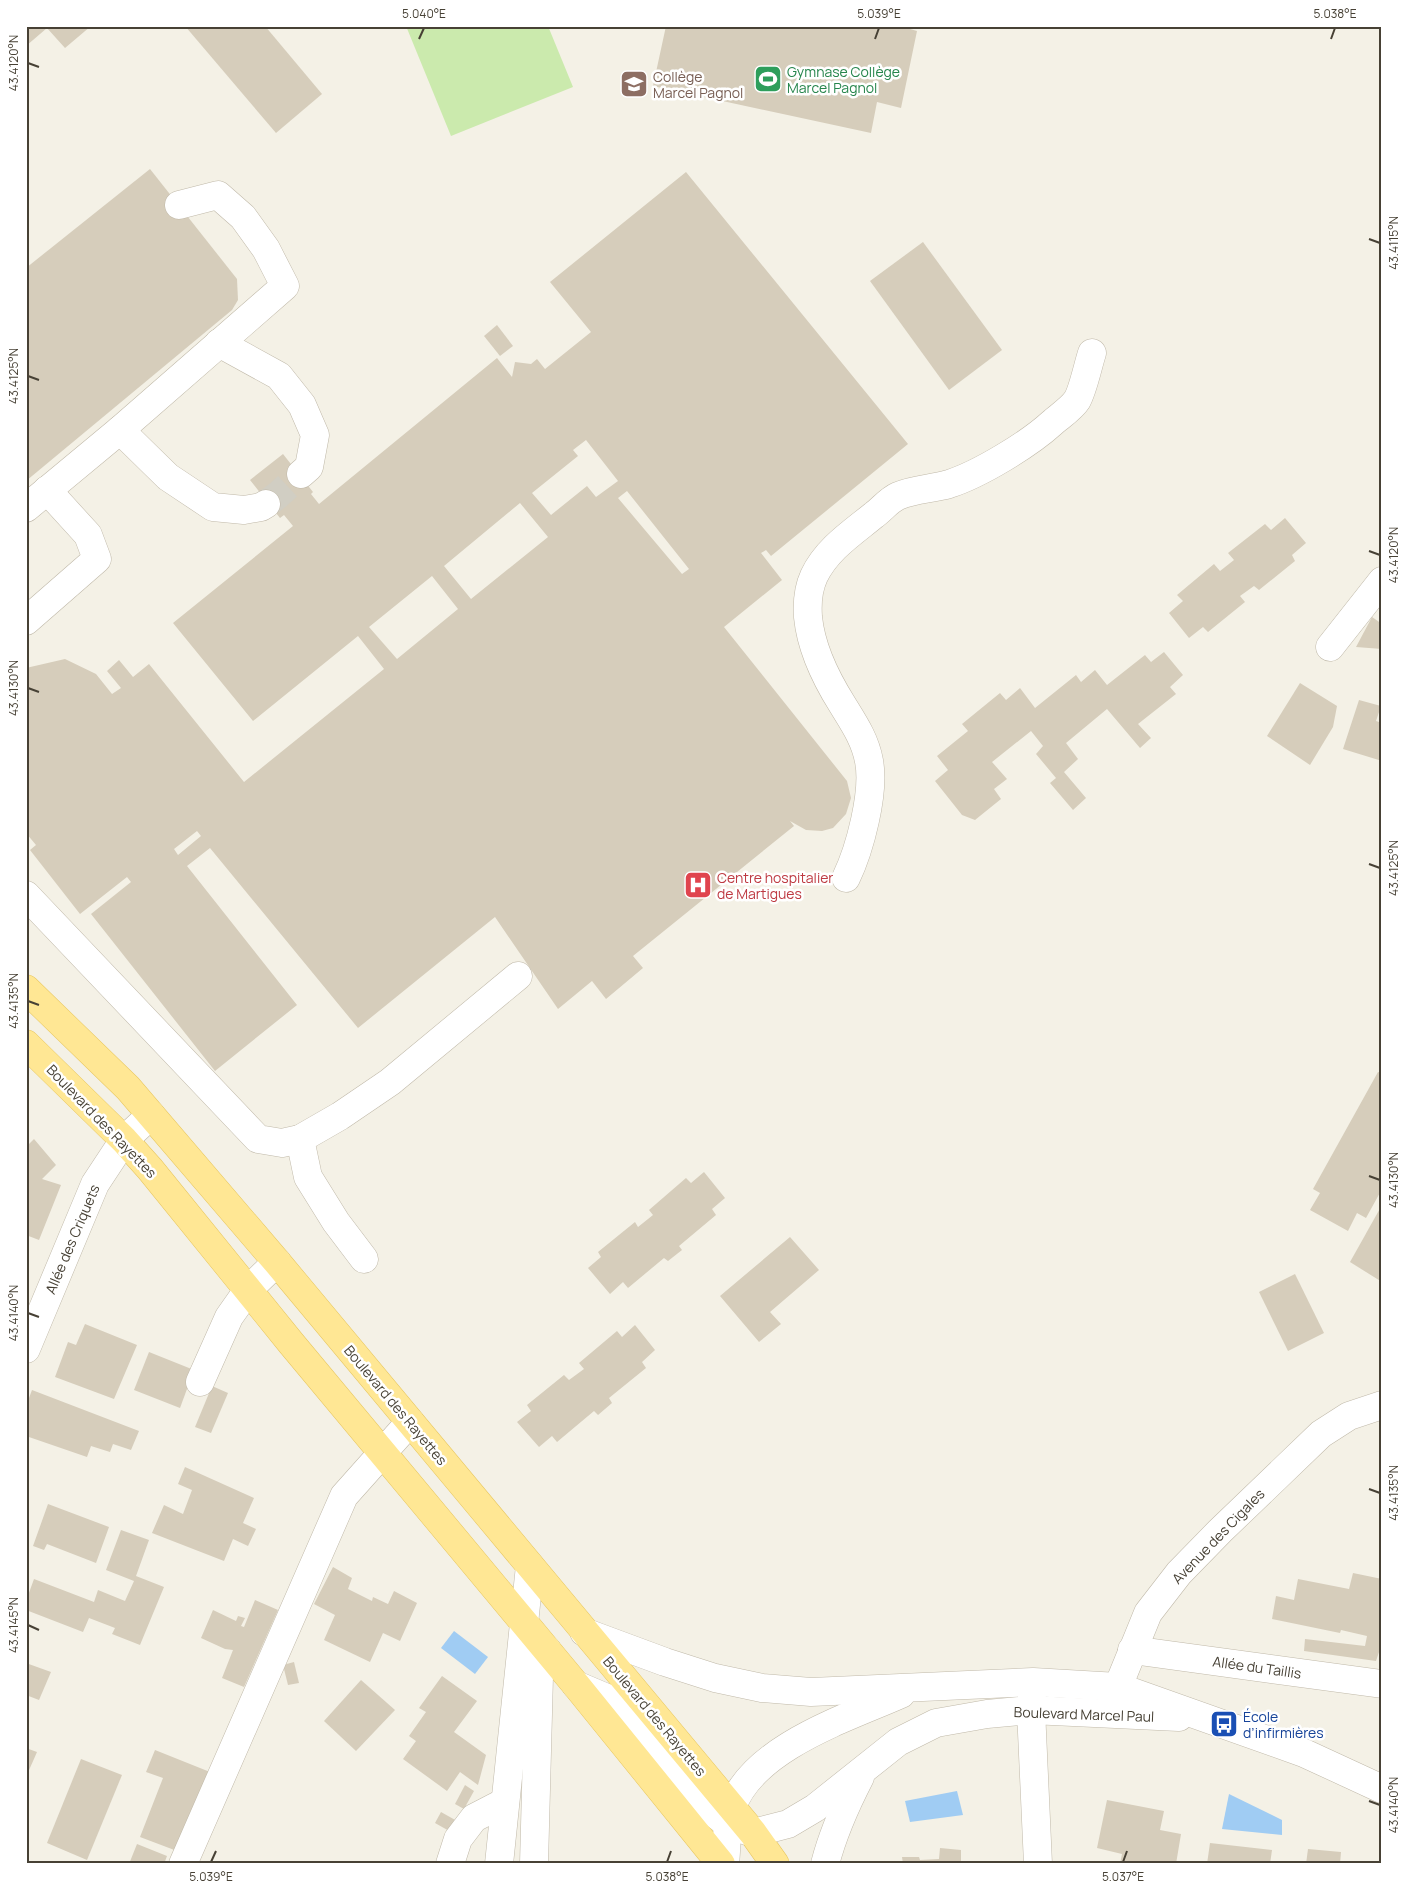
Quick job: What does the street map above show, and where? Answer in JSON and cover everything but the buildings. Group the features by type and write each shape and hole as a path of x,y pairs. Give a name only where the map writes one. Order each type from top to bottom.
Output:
{"main road":[{"name":"Boulevard des Rayettes","path":"26,989 128,1088 410,1422 738,1822 775,1864"},
{"name":"Boulevard des Rayettes","path":"26,1044 124,1140 150,1169 576,1685 721,1864"}],"street":[{"path":"26,508 120,430 284,286 266,249 243,217 218,195 179,205"},
{"path":"219,343 279,376 302,406 315,435 309,467 301,474"},
{"path":"846,878 855,860 861,841 871,781 869,761 863,738 835,693 814,649 808,612 809,592 814,577 823,560 837,545 897,497 916,490 949,484 972,474 1036,438 1077,400 1092,353"},
{"path":"120,430 168,477 213,507 244,510 266,504"},
{"path":"26,621 97,559 88,535 47,490"},
{"path":"1330,647 1382,581"},
{"path":"26,895 258,1139 282,1143 300,1139 340,1116 390,1082 518,976"},
{"name":"Allée des Criquets","path":"26,1349 95,1184 124,1140 151,1115"},
{"path":"300,1139 308,1176 336,1222 364,1259"},
{"path":"200,1382 229,1317 248,1290 276,1262"},
{"name":"Avenue des Cigales","path":"1106,1714 1148,1613 1179,1573 1321,1434 1349,1416 1382,1405"},
{"path":"183,1864 344,1496 410,1422"},
{"path":"499,1864 530,1566"},
{"name":"Boulevard Marcel Paul","path":"584,1632 673,1665 715,1678 762,1688 810,1692 1033,1682 1118,1687 1304,1753 1382,1789"},
{"path":"534,1864 539,1676 547,1650"},
{"name":"Allée du Taillis","path":"1132,1650 1382,1684"},
{"path":"1033,1682 1031,1710 1038,1864"},
{"name":"Boulevard des Rayettes","path":"576,1685 609,1699 685,1790 738,1822"},
{"name":"Boulevard Marcel Paul","path":"916,1688 807,1736 762,1764 744,1784 738,1822 788,1824 815,1808 898,1742 936,1722 987,1714 1031,1710 1208,1718"},
{"path":"825,1864 831,1840 864,1769"},
{"path":"450,1864 458,1839 474,1818 505,1802"},
{"path":"725,1864 738,1822"}],"green space":[{"path":"406,26 548,26 573,87 451,136"}],"water":[{"path":"454,1631 488,1657 475,1674 441,1648"},
{"path":"957,1791 963,1815 910,1822 905,1801"},
{"path":"1229,1794 1282,1820 1282,1835 1222,1829"}],"tunnel":[{"path":"266,504 301,474"}],"place":[{"name":"Gymnase Collège Marcel Pagnol","path":"768,79"},
{"name":"Collège Marcel Pagnol","path":"634,84"},
{"name":"Centre hospitalier de Martigues","path":"698,885"},
{"name":"École d’infirmières","path":"1224,1724"}]}
